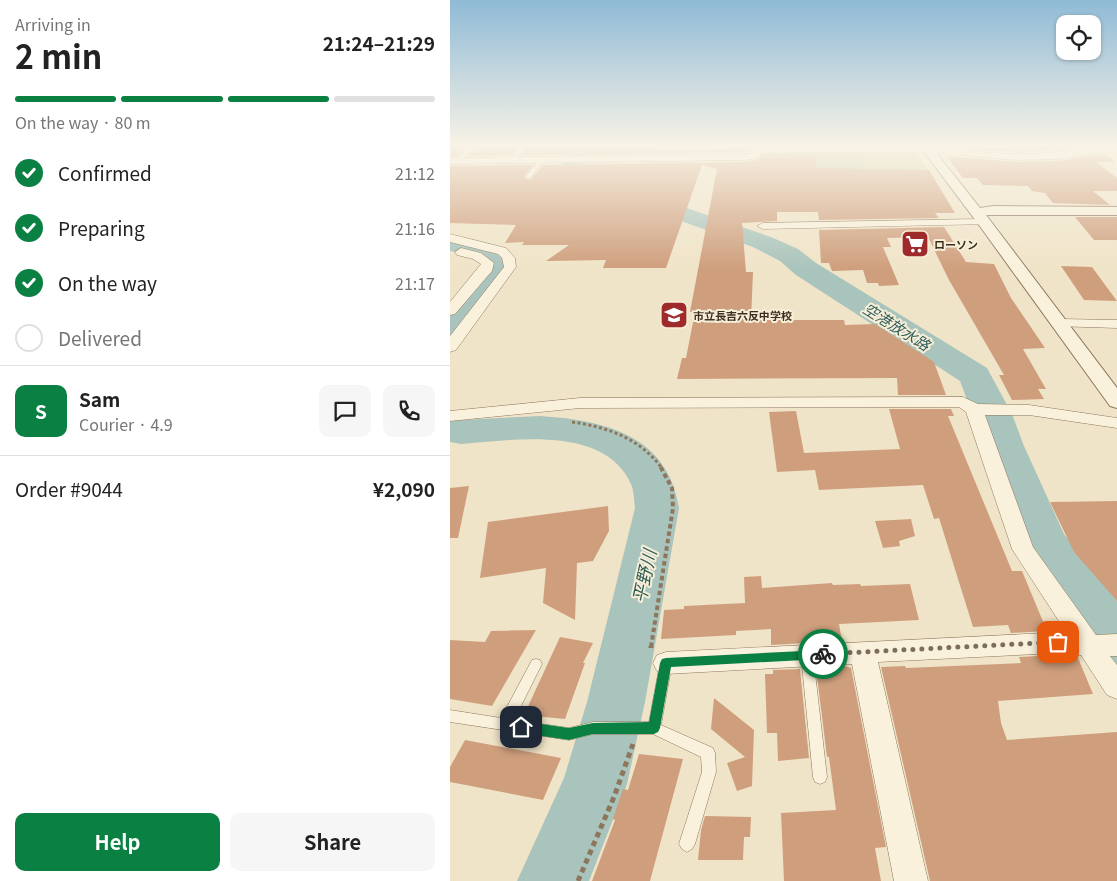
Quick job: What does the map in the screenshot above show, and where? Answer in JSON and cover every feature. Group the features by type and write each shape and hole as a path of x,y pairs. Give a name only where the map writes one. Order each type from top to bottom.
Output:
{"street":[{"path":"956,186 1059,323 1112,387 1117,402"},
{"path":"981,218 994,210 1117,211"},
{"path":"764,226 1001,217 1117,218"},
{"path":"450,238 502,251 508,256 510,262 510,267 450,347"},
{"path":"450,249 477,256 488,263 487,268 450,311"},
{"path":"1059,323 1117,324"},
{"path":"450,416 580,403 962,402 974,409 1029,410 1117,424"},
{"path":"974,409 1023,549 1117,687"},
{"path":"658,657 807,655 1058,642 1090,646 1117,645"},
{"path":"863,652 911,881"}],"lane":[{"path":"807,655 820,777"},
{"path":"654,728 658,657"},
{"path":"505,724 536,664"},
{"path":"450,716 569,734 593,728 654,728 708,753 709,772 687,844"}],"path":[{"path":"567,421 586,423 630,438 645,448 659,464 672,487 673,508 658,657"},
{"path":"578,881 614,797 634,728"}],"building":[{"path":"450,186 695,186 666,268 603,268 606,260 546,261 569,245 522,245 524,242 505,243 516,225 450,223"},
{"path":"714,186 939,186 955,213 935,213 939,218 819,220 818,212 777,212 777,221 742,223 746,272 753,272 751,320 844,320 845,325 875,324 934,362 946,395 898,395 897,378 677,379 682,358 686,358 695,312 690,312"},
{"path":"1028,186 1117,186 1117,191 1093,191 1110,205 1053,203 1045,193 1032,191"},
{"path":"1075,217 1117,217 1117,240 1094,240"},
{"path":"944,227 966,262 994,264 1011,298 1045,348 1023,349 1046,389 1038,389 1044,399 1012,400 999,375 1004,375 949,280 928,237 887,238 891,247 883,247 899,285 879,286 878,283 867,283 863,270 832,271 829,263 821,263 819,230"},
{"path":"1061,266 1092,267 1117,301 1084,300"},
{"path":"889,409 951,409 954,416 948,416 1012,571 1022,571 1047,631 1011,633 1008,625 973,627 939,518 934,519 923,485 819,490 815,470 777,472 769,412 796,411 804,453 900,449"},
{"path":"469,486 458,538 450,538 450,488"},
{"path":"1117,501 1117,601 1074,552 1050,502"},
{"path":"608,506 609,531 593,561 577,563 575,620 543,603 546,568 480,578 488,522"},
{"path":"911,519 915,536 899,541 900,546 883,548 875,521"},
{"path":"761,576 762,588 832,583 833,585 860,584 861,586 910,584 919,620 839,624 842,641 771,645 771,629 736,631 736,635 661,639 664,610 684,609 684,606 745,603 744,577"},
{"path":"536,630 492,706 450,699 450,640 485,642 491,631"},
{"path":"560,637 593,643 583,663 585,663 565,719 524,715"},
{"path":"1056,655 1058,658 1078,658 1093,694 998,701 1001,723 1007,740 1117,732 1117,881 930,881 881,667 905,666 906,668 1021,663 1019,657"},
{"path":"845,666 851,668 886,847 875,848 881,881 784,881 781,813 836,810 829,757 827,757 816,668"},
{"path":"800,669 809,758 778,761 777,733 767,733 765,674 773,674 773,670"},
{"path":"714,698 754,730 752,786 737,791 727,763 745,757 711,729"},
{"path":"465,740 561,758 543,800 450,782 450,767"},
{"path":"639,754 683,759 650,881 592,881 615,820 613,819 623,789 628,790"},
{"path":"705,816 751,817 750,837 744,837 743,860 698,860 701,830"}],"waterway":[{"name":"空港放水路","path":"604,186 762,242 789,255 806,269 975,375 993,414 1004,446 1044,541 1117,642"},
{"name":"平野川","path":"450,243 490,253 501,261 499,268 450,328"},
{"name":"平野川","path":"450,430 461,432 540,428 568,430 594,435 617,444 637,460 654,488 657,508 616,702 595,784 553,881"}],"way so far":[{"path":"823,654 1058,642"}],"place":[{"name":"ローソン","path":"915,244"},
{"name":"市立長吉六反中学校","path":"674,315"}],"route":[{"path":"521,727 569,734 593,728 654,728 666,663 823,654"}]}
